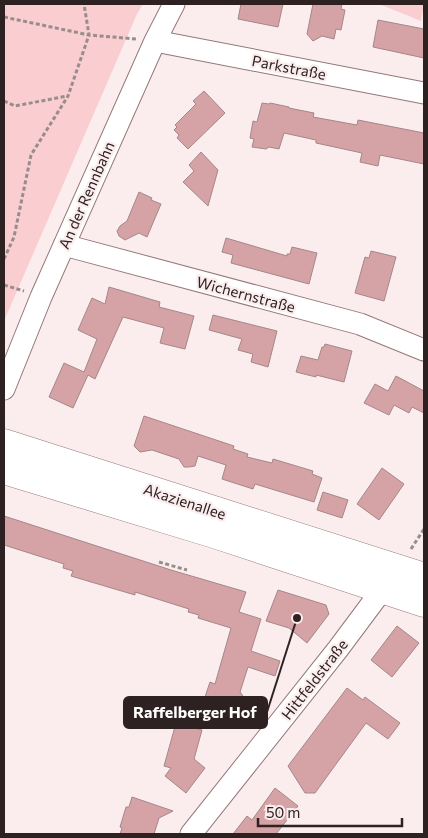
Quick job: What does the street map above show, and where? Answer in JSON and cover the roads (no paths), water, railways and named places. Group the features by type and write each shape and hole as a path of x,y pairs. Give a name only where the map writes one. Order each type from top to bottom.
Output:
{"main road":[{"name":"Akazienallee","path":"4,443 390,579 424,603"},
{"name":"Akazienallee","path":"4,470 214,534 390,579 424,577"}],"street":[{"name":"An der Rennbahn","path":"4,389 41,297 155,41 174,4"},
{"name":"Parkstraße","path":"155,41 424,93"},
{"name":"Wichernstraße","path":"64,245 360,324 424,350"},
{"name":"Hittfeldstraße","path":"191,834 338,649 390,579"}],"place":[{"name":"Raffelberger Hof","path":"297,618"}]}
